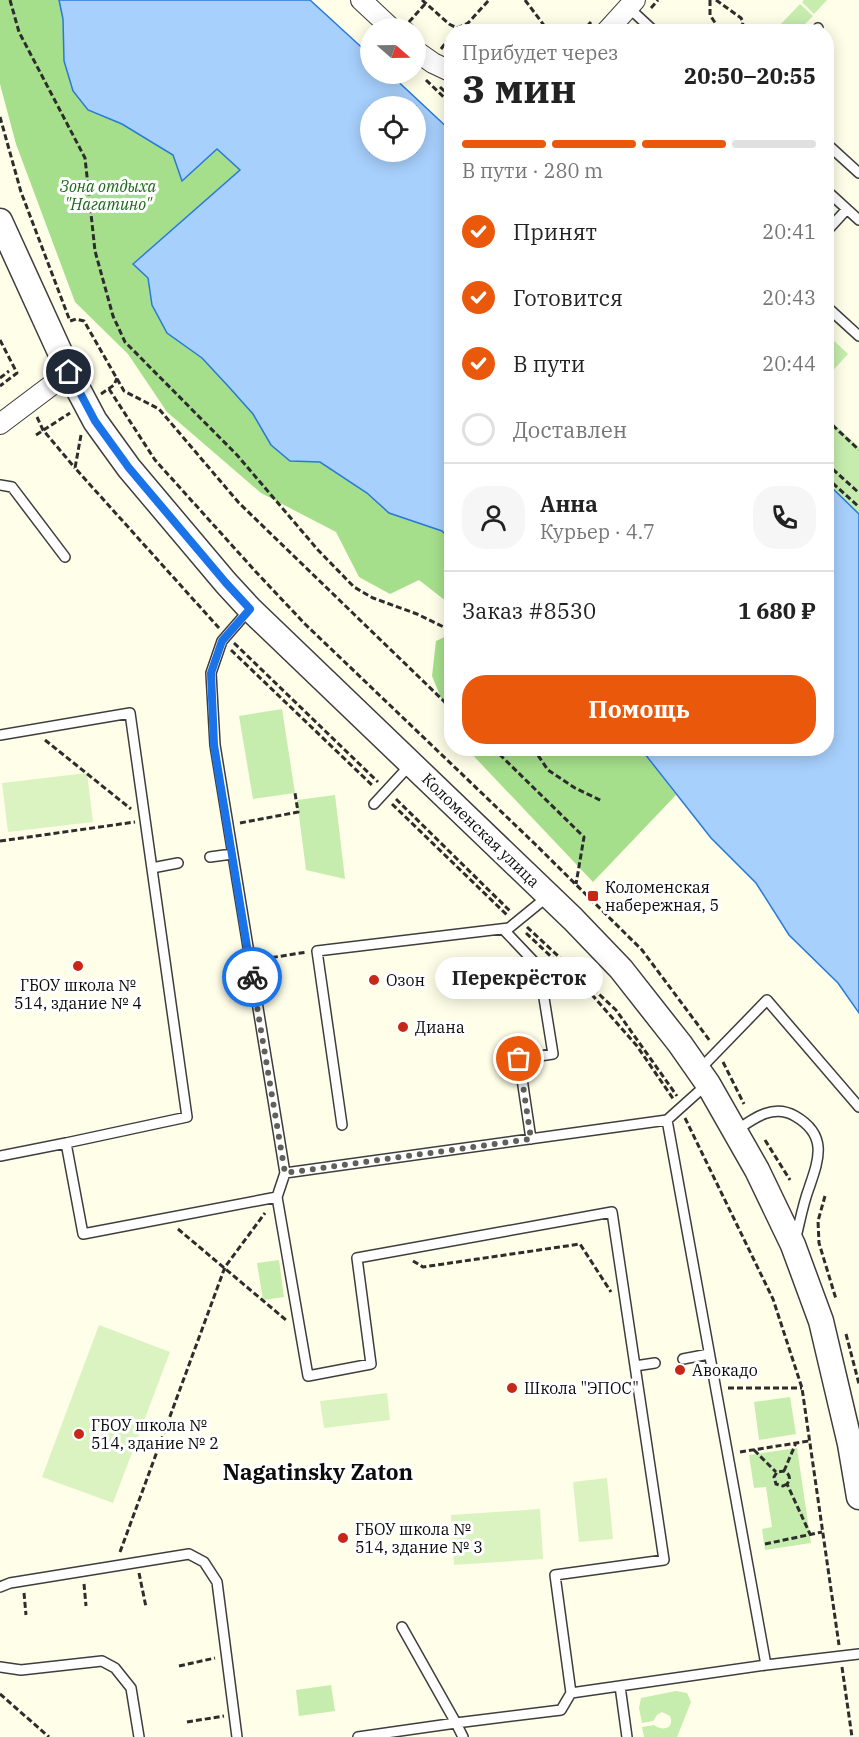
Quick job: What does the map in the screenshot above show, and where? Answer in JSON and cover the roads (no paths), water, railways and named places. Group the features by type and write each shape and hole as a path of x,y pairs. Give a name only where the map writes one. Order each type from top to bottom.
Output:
{"street":[{"path":"361,0 389,18"},
{"path":"613,24 631,3"},
{"path":"426,58 433,63 444,78"},
{"name":"Коломенская улица","path":"0,221 69,372 95,421 129,468 250,609 549,895 621,969 671,1031 703,1078 757,1170 793,1245 821,1321 850,1444 859,1497"},
{"path":"0,423 69,372"}],"lane":[{"path":"631,3 648,24"},
{"path":"834,150 859,173"},
{"path":"834,197 859,220"},
{"path":"834,224 848,209"},
{"path":"834,313 859,336"},
{"path":"0,485 12,487 65,557"},
{"path":"250,609 224,638 211,673 214,745 285,1173 277,1197 308,1376 371,1364 357,1258 612,1212 664,1560 555,1575 571,1693 561,1710 358,1737"},
{"path":"0,735 130,713 187,1117 0,1156"},
{"path":"374,804 411,764"},
{"path":"210,858 232,854"},
{"path":"152,868 178,863"},
{"path":"342,1125 317,951 509,928 549,895"},
{"path":"503,929 539,967 552,1054 519,1059 531,1139"},
{"path":"285,1173 667,1120 682,1107 703,1078 717,1051 767,1000 859,1107"},
{"path":"733,1132 752,1119 770,1111 787,1111 805,1122 817,1138 819,1155 816,1172 793,1245"},
{"path":"667,1120 766,1665"},
{"path":"66,1143 83,1234 277,1197"},
{"path":"683,1359 710,1354"},
{"path":"635,1366 655,1363"},
{"path":"0,1587 23,1581 189,1554 204,1562 217,1581 237,1737"},
{"path":"402,1627 463,1737"},
{"path":"571,1693 859,1654"},
{"path":"0,1667 21,1670 102,1661 115,1668 131,1688 139,1737"},
{"path":"620,1686 627,1737"}],"water":[{"path":"59,0 310,0 360,46 360,84 401,84 414,96 360,96 360,162 426,162 426,108 444,124 444,533 389,513 367,493 320,462 290,461 271,445 253,414 202,358 167,333 152,305 148,278 133,264 240,170 217,149 182,181 173,155 122,124 88,110 73,91 64,61 63,19"},
{"path":"834,490 859,514 859,1013 838,983 789,935 756,883 711,838 647,756 834,756"}],"place":[{"name":"Коломенская набережная, 5","path":"593,896"},
{"name":"ГБОУ школа № 514, здание № 4","path":"78,966"},
{"name":"Озон","path":"374,980"},
{"name":"Диана","path":"403,1027"},
{"name":"Перекрёсток","path":"519,1059"},
{"name":"Авокадо","path":"680,1370"},
{"name":"Школа \"ЭПОС\"","path":"512,1388"},
{"name":"ГБОУ школа № 514, здание № 2","path":"79,1434"},
{"name":"ГБОУ школа № 514, здание № 3","path":"343,1538"}],"district":[{"name":"Nagatinsky Zaton","path":"318,1471"}],"park label":[{"name":"Зона отдыха \"Нагатино\"","path":"108,195"}]}
